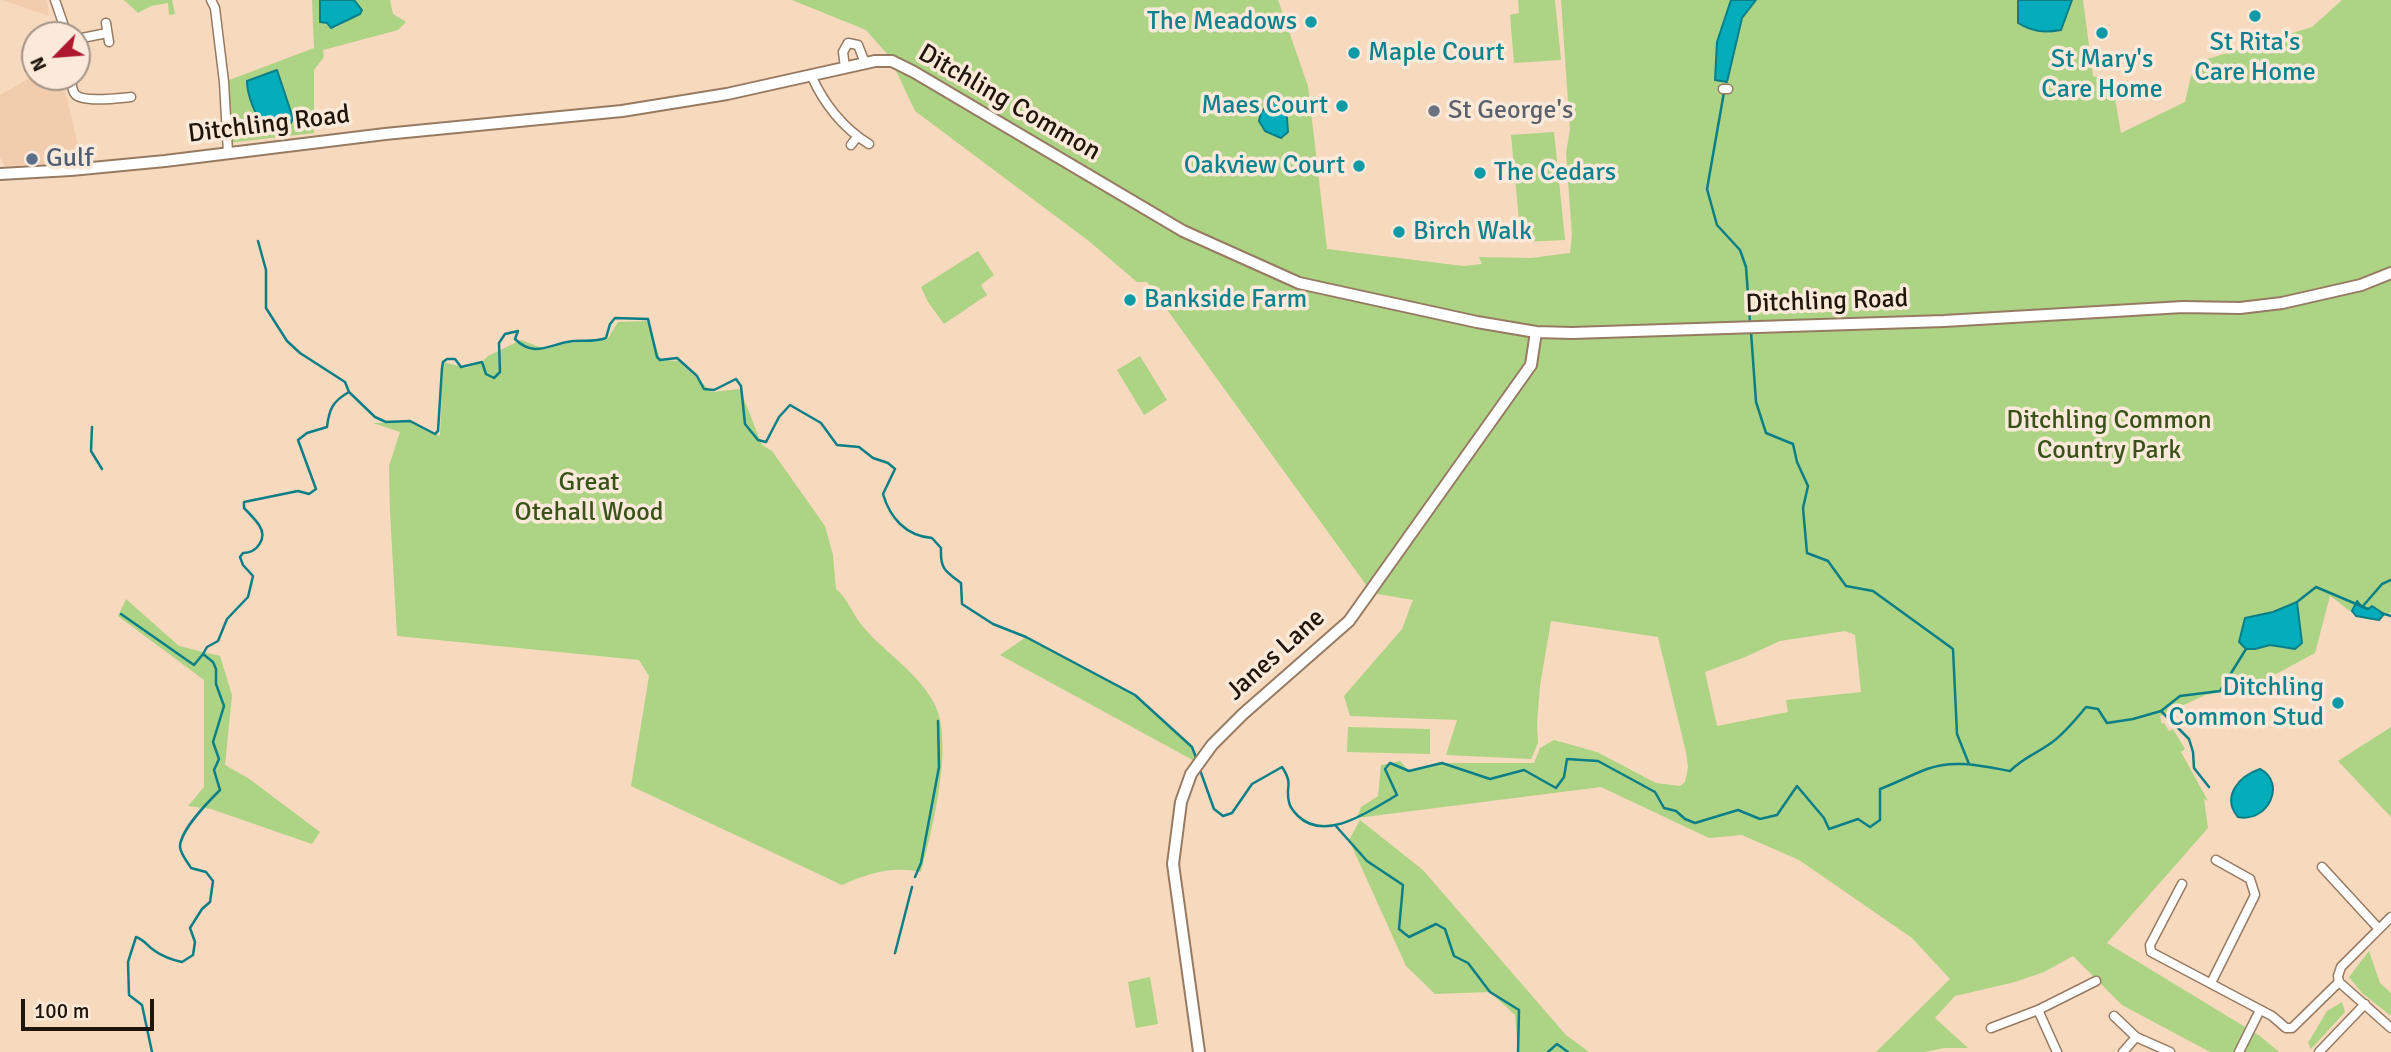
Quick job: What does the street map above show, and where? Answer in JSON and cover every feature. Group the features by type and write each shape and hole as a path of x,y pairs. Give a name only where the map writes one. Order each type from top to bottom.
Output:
{"main road":[{"name":"Ditchling Common","path":"543,118 622,111 727,94 865,63 892,61 1183,231 1268,270"},
{"name":"Ditchling Road","path":"0,173 71,170 543,118"},
{"name":"Ditchling Road","path":"1268,270 1299,283 1398,306 1536,332 1572,333 1944,321 2183,307 2240,308 2282,303 2361,285 2391,273"},
{"name":"Janes Lane","path":"1199,1052 1173,864 1181,802 1191,774 1243,714 1349,621 1531,365 1536,332"}],"street":[{"path":"55,0 62,21"},
{"path":"211,0 215,8 224,82 228,153"},
{"path":"91,39 108,38 106,23"},
{"path":"845,67 843,52 848,43 858,45 865,63"},
{"path":"812,77 819,94 857,137 869,144"},
{"path":"73,91 80,98 131,97"},
{"path":"851,145 857,137"},
{"path":"2211,983 2255,895 2250,879 2216,860"},
{"path":"2322,867 2379,929"},
{"path":"2182,884 2150,945 2151,952 2260,1010 2286,1028 2292,1028 2339,982"},
{"path":"2391,917 2341,967 2338,976 2339,982 2391,1028"},
{"path":"1991,1028 2038,1010 2096,981"},
{"path":"2319,1052 2365,1004"},
{"path":"2038,1010 2057,1052"},
{"path":"2239,1052 2260,1010"},
{"path":"2114,1016 2136,1037 2170,1052"},
{"path":"2123,1052 2136,1037"}],"shaded area":[{"path":"2,0 47,0 49,16"},
{"path":"21,83 21,91 65,91 82,162 5,166 0,157 0,95"}],"green space":[{"path":"124,0 172,0 175,14 169,15 168,3 151,6 138,13"},
{"path":"312,0 320,0 320,22 335,28 360,14 354,0 390,0 393,14 406,22 398,30 323,50 324,57 314,70 314,133 228,143 224,82 314,48"},
{"name":"Ditchling Common Country Park","path":"792,0 1278,0 1308,86 1327,249 1463,266 1482,264 1479,257 1531,258 1570,253 1572,235 1566,153 1570,130 1561,0 2083,0 2093,76 2112,81 2121,133 2185,102 2191,76 2201,61 2312,27 2342,0 2391,0 2391,612 2382,617 2366,619 2330,596 2315,653 2252,687 2205,695 2160,716 2162,724 2164,723 2169,731 2173,729 2185,749 2181,752 2208,801 2204,799 2208,828 2107,943 2260,1036 2279,1052 2210,1052 2122,1005 2073,956 2044,972 2015,982 1955,996 1935,1018 1968,1048 1944,1048 1925,1052 1876,1052 1950,979 1912,938 1799,860 1742,835 1709,838 1601,787 1357,818 1361,807 1378,796 1381,765 1400,761 1409,771 1442,763 1534,763 1540,748 1554,740 1597,752 1656,783 1680,786 1685,782 1688,768 1686,752 1658,637 1551,621 1540,686 1538,743 1531,759 1446,755 1457,720 1350,716 1344,696 1402,629 1413,600 1372,593 1147,282 1137,282 1090,242 915,111 889,56 866,30","holes":["1845,631 1855,635 1861,692 1786,700 1788,712 1717,726 1705,672 1780,641"]},
{"path":"1518,0 1555,0 1561,60 1514,63 1510,15 1519,13"},
{"path":"1554,132 1565,240 1521,242 1511,135"},
{"path":"978,251 994,275 981,285 987,295 944,324 921,287"},
{"name":"Great Otehall Wood","path":"649,321 660,360 678,361 712,392 740,389 762,445 772,451 825,526 833,555 836,589 864,628 910,673 934,703 940,719 942,762 931,834 921,872 881,872 842,885 631,786 649,676 639,660 397,636 389,466 400,432 373,423 410,422 440,436 443,362 466,368 481,363 488,356 521,340 545,349 568,343 607,340 618,322"},
{"path":"1140,356 1167,400 1144,415 1117,370"},
{"path":"126,599 179,646 220,656 232,695 225,765 248,778 320,832 312,844 211,809 188,806 204,787 204,680 118,616"},
{"path":"1026,637 1135,695 1192,747 1200,764 1000,655"},
{"path":"1348,727 1430,729 1430,754 1347,752"},
{"path":"2391,727 2391,817 2338,761"},
{"path":"1360,820 1423,870 1566,1035 1589,1052 1518,1052 1515,1015 1490,992 1435,994 1406,966 1349,840"},
{"path":"2369,951 2380,983 2391,993 2391,1016 2362,993 2349,977"},
{"path":"1150,977 1158,1024 1136,1028 1128,982"},
{"path":"2342,1002 2345,1012 2311,1049 2308,1043 2327,1011"}],"water":[{"path":"320,0 354,0 362,10 360,14 331,28 327,23 320,22"},
{"path":"1731,0 1756,0 1742,18 1727,82 1715,80 1717,42"},
{"path":"2018,0 2072,0 2061,30 2044,31 2018,23"},
{"path":"277,70 293,118 291,123 265,125 252,105 247,81"},
{"path":"1269,103 1286,104 1288,132 1281,138 1265,131 1259,121 1261,112"},
{"path":"2357,601 2362,607 2368,609 2372,606 2384,614 2379,620 2356,616 2352,611"},
{"path":"2297,602 2302,643 2295,649 2270,645 2246,649 2239,642 2245,618 2273,612"},
{"path":"2260,769 2268,775 2272,783 2270,800 2258,814 2238,817 2231,802 2235,788 2245,777"}],"waterway":[{"path":"1724,92 1707,189 1717,225 1740,250 1746,267 1750,322"},
{"path":"258,241 266,270 266,308 287,341 300,353 345,382 349,392 375,417 386,422 410,421 435,434 438,431 442,368 447,359 455,359 461,367 482,362 486,374 494,378 500,372 499,343 505,334 518,331 515,339 528,348 540,349 572,341 606,338 615,318 648,319 660,360 677,358 697,376 704,389 714,390 736,379 741,386 745,424 758,440 766,442 779,417 790,405 821,423 837,445 859,447 873,458 888,463 895,469 883,494 890,511 907,530 932,538 941,548 941,561 945,569 961,583 962,604 993,624 1026,637 1135,695 1192,747 1197,760"},
{"path":"1751,332 1756,402 1766,433 1793,444 1797,462 1808,486 1803,508 1807,553 1828,561 1846,586 1873,591 1953,649 1957,734 1969,764"},
{"path":"152,1052 142,1005 129,995 128,962 136,937 158,953 175,960 182,962 193,955 195,942 190,928 210,902 213,881 206,872 191,868 180,847 189,825 220,790 214,770 219,759 213,742 224,706 216,684 216,669 213,662 203,654 207,647 218,641 227,619 248,597 253,576 240,557 243,553 257,548 262,535 259,525 244,508 244,502 298,491 309,494 316,489 298,440 307,433 327,427 333,406 349,392"},
{"path":"92,427 91,451 102,469"},
{"path":"2363,606 2382,584 2391,580"},
{"path":"2297,602 2316,587 2368,609"},
{"path":"2381,613 2391,616"},
{"path":"121,614 194,665 203,654"},
{"path":"1200,770 1214,809 1223,816 1232,813 1252,784 1282,767 1288,778 1288,797 1292,810 1309,823 1322,826 1348,821 1397,795 1385,769 1390,763 1409,771 1442,763 1490,779 1524,770 1556,788 1564,777 1567,759 1598,761 1655,792 1664,808 1676,811 1695,823 1738,810 1760,819 1777,815 1797,786 1824,818 1829,829 1858,819 1870,827 1880,820 1880,789 1927,769 1947,764 1968,764 2010,771 2056,739 2086,707 2098,709 2107,723 2161,711 2180,696 2220,691 2246,649"},
{"path":"2161,711 2189,739 2194,768 2209,787"},
{"path":"915,877 921,863 939,767 938,721"},
{"path":"1335,825 1367,861 1403,885 1399,929 1409,937 1436,924 1445,929 1454,956 1468,963 1490,992 1519,1010 1518,1052"},
{"path":"895,953 912,887"},
{"path":"1548,1052 1557,1044 1568,1052"}],"place":[{"name":"St Rita's Care Home","path":"2255,16"},
{"name":"The Meadows","path":"1311,22"},
{"name":"St Mary's Care Home","path":"2102,33"},
{"name":"Maple Court","path":"1354,53"},
{"name":"Maes Court","path":"1342,106"},
{"name":"St George's","path":"1434,111"},
{"name":"Gulf","path":"32,159"},
{"name":"Oakview Court","path":"1359,166"},
{"name":"The Cedars","path":"1480,173"},
{"name":"Birch Walk","path":"1399,232"},
{"name":"Bankside Farm","path":"1130,300"},
{"name":"Ditchling Common Stud","path":"2338,703"}]}
